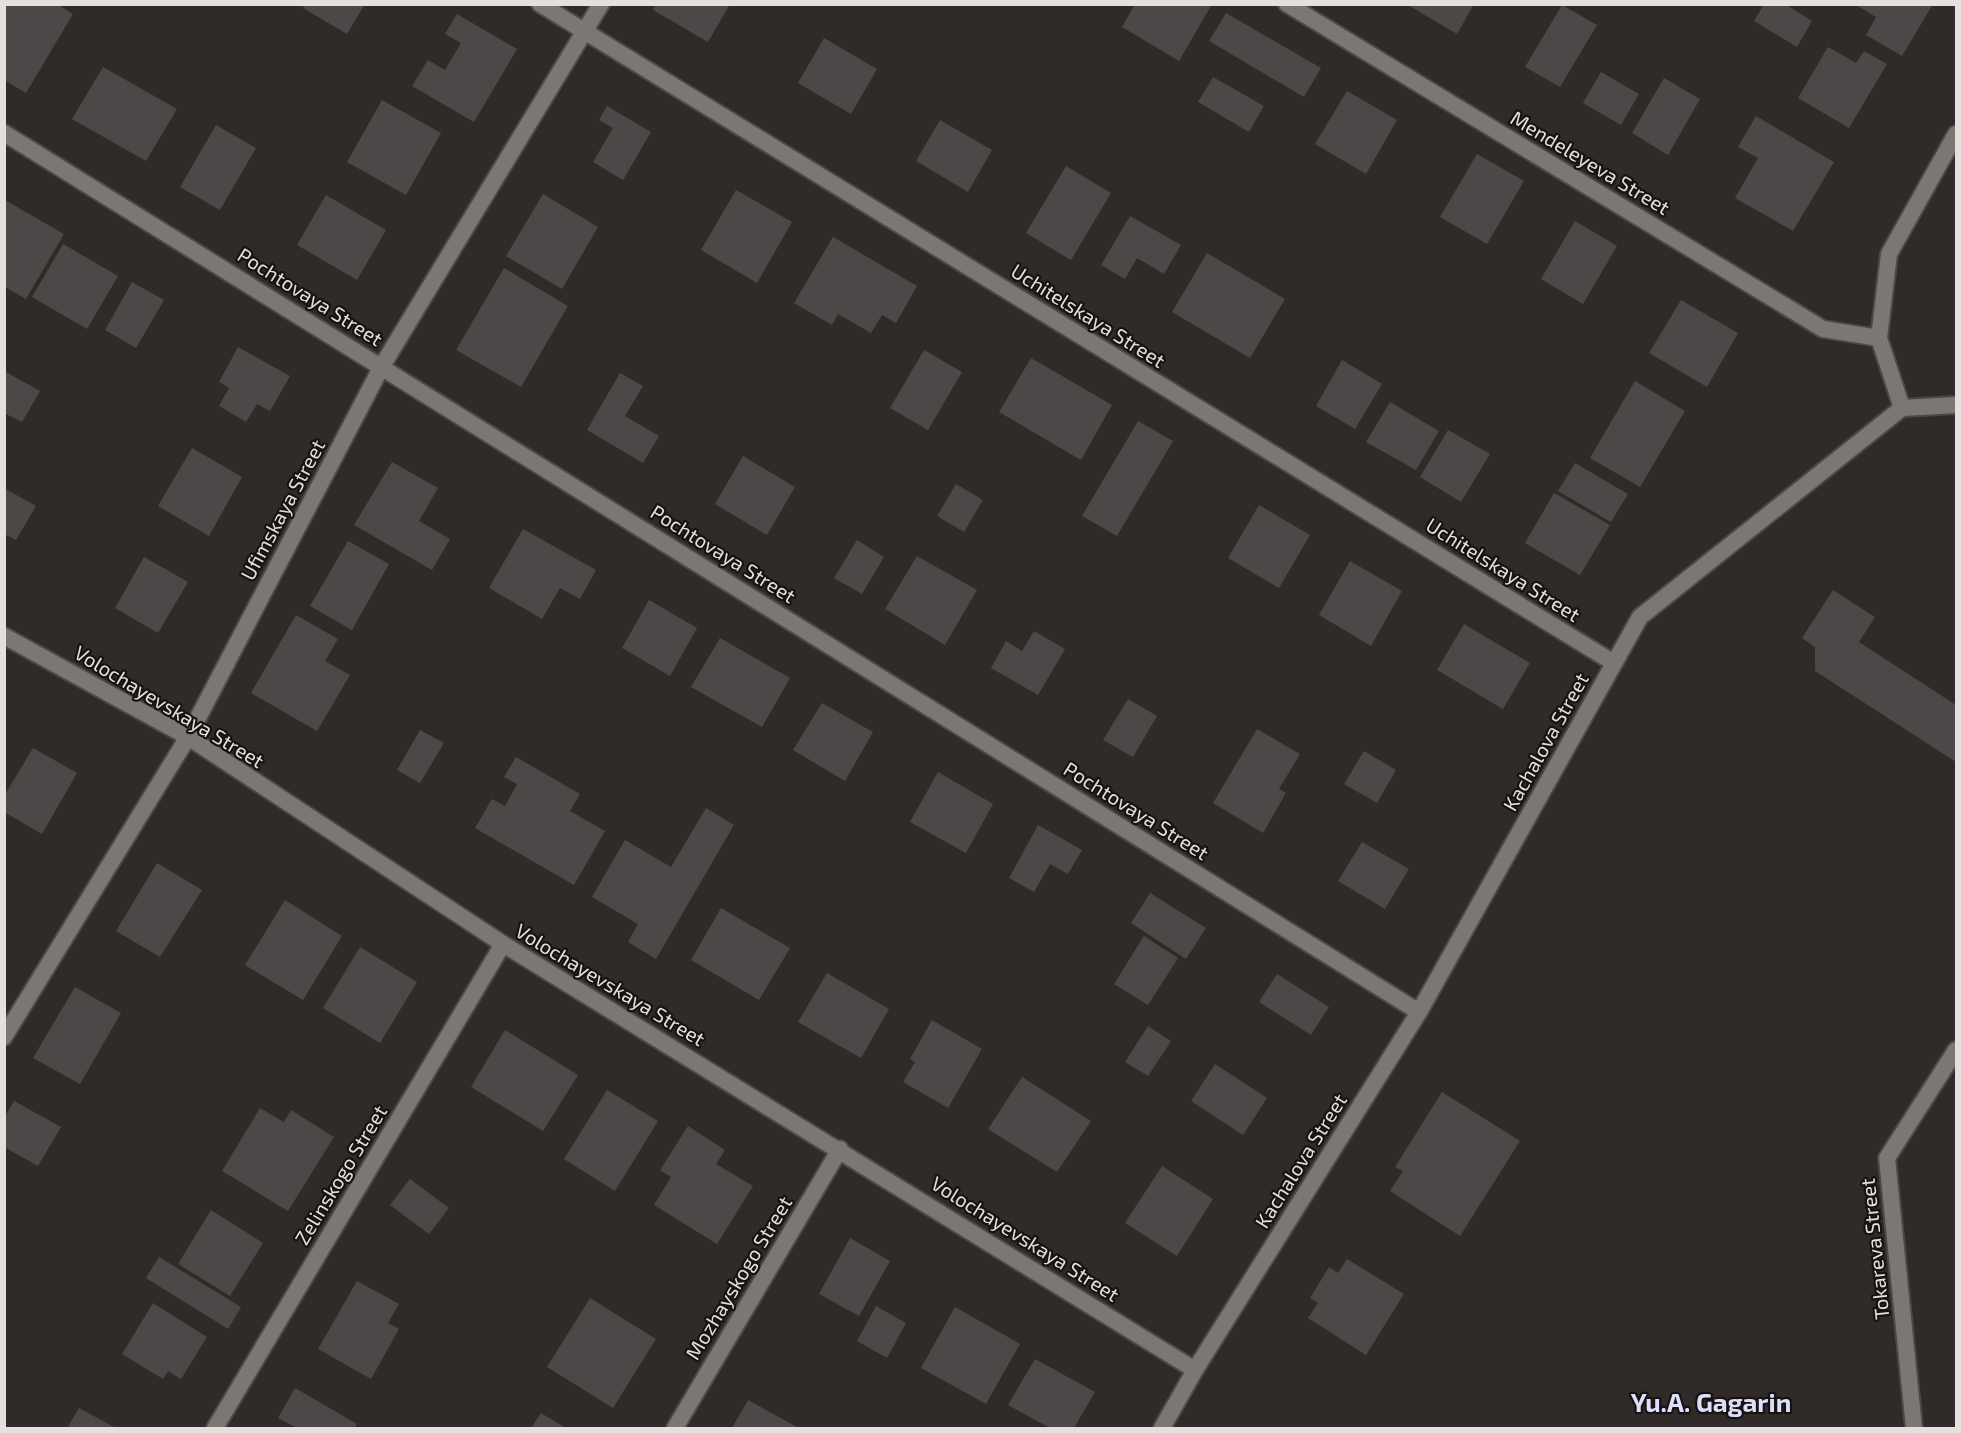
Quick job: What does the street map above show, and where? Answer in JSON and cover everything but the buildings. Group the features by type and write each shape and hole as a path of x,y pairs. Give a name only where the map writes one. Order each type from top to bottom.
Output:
{"street":[{"name":"Uchitelskaya Street","path":"540,4 1614,663"},
{"name":"Ufimskaya Street","path":"4,1037 188,737 382,366 601,4"},
{"name":"Mendeleyeva Street","path":"1287,4 1823,329 1879,338"},
{"name":"Pochtovaya Street","path":"4,133 1419,1012"},
{"path":"1956,134 1889,254 1879,338 1902,408 1956,405"},
{"name":"Kachalova Street","path":"1162,1428 1195,1370 1419,1012 1640,617 1902,408"},
{"name":"Volochayevskaya Street","path":"4,636 188,737 503,944 840,1149 1195,1370"},
{"name":"Zelinskogo Street","path":"214,1428 503,944"},
{"name":"Tokareva Street","path":"1914,1428 1887,1158 1956,1050"},
{"name":"Mozhayskogo Street","path":"675,1428 840,1149"}],"district":[{"name":"Yu.A. Gagarin","path":"1711,1403"}]}
